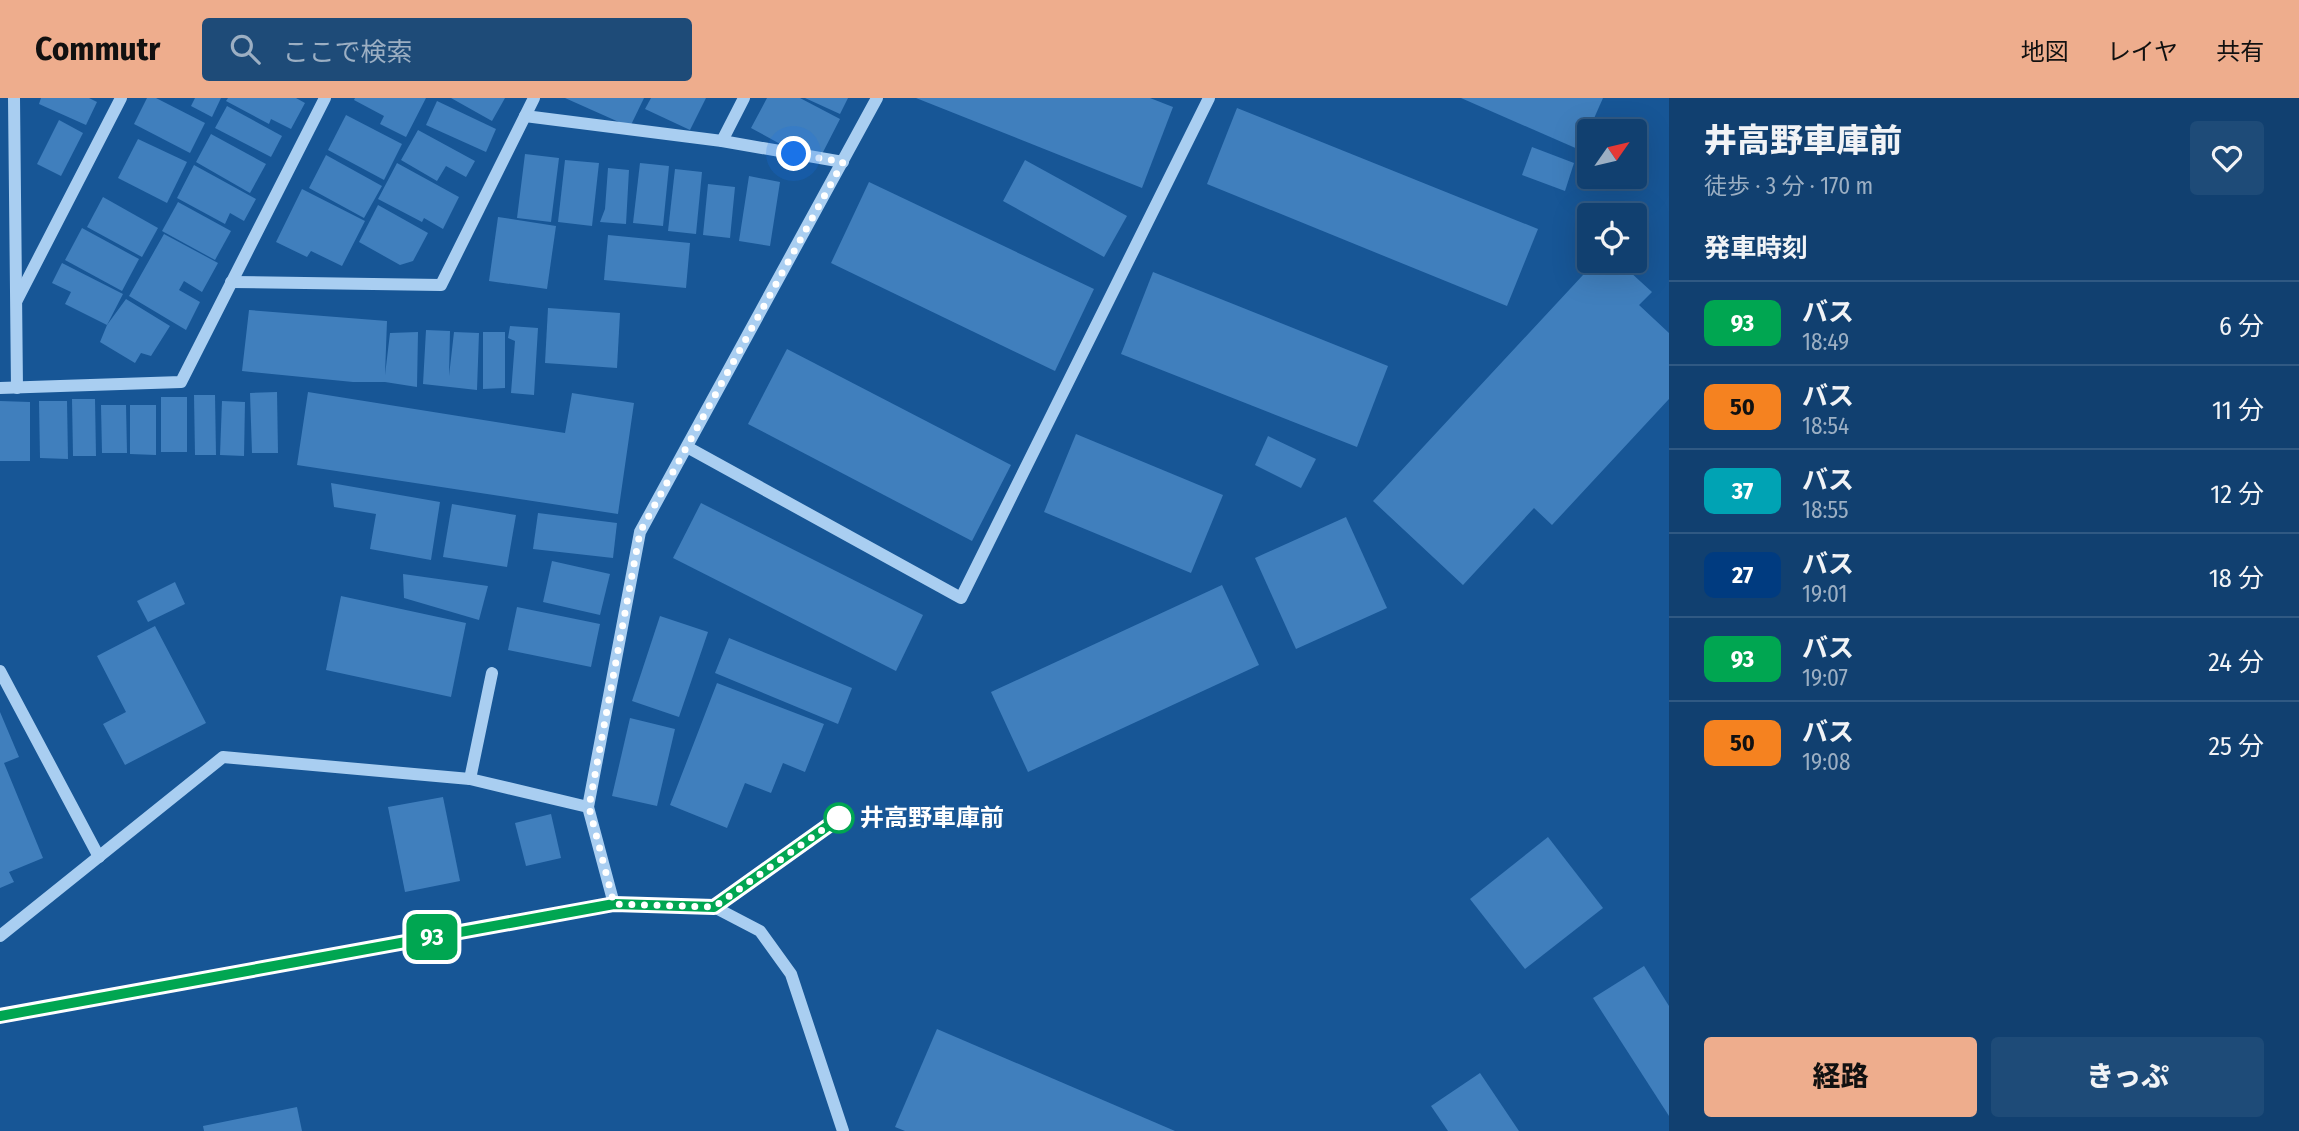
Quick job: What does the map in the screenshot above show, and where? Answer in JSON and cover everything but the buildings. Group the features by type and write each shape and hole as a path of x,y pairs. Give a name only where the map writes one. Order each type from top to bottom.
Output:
{"street":[{"path":"14,98 17,388"},
{"path":"15,304 121,98"},
{"path":"0,388 181,382 325,98"},
{"path":"231,282 441,285 534,98"},
{"path":"722,141 744,98"},
{"path":"614,904 589,807 640,532 877,98"},
{"path":"687,447 961,598 1209,98"},
{"path":"525,117 722,141 843,162"},
{"path":"0,671 99,857"},
{"path":"470,779 492,673"},
{"path":"0,936 223,757 470,779 589,807"},
{"path":"714,907 839,818"},
{"path":"0,1016 614,904 714,907 760,931 791,974 843,1131"}],"bus line":[{"name":"93","path":"0,1016 614,904 714,907 839,818"}],"place":[{"name":"井高野車庫前","path":"839,818"}],"route":[{"path":"794,154 843,162 640,532 589,807 614,904 714,907 839,818"}]}
